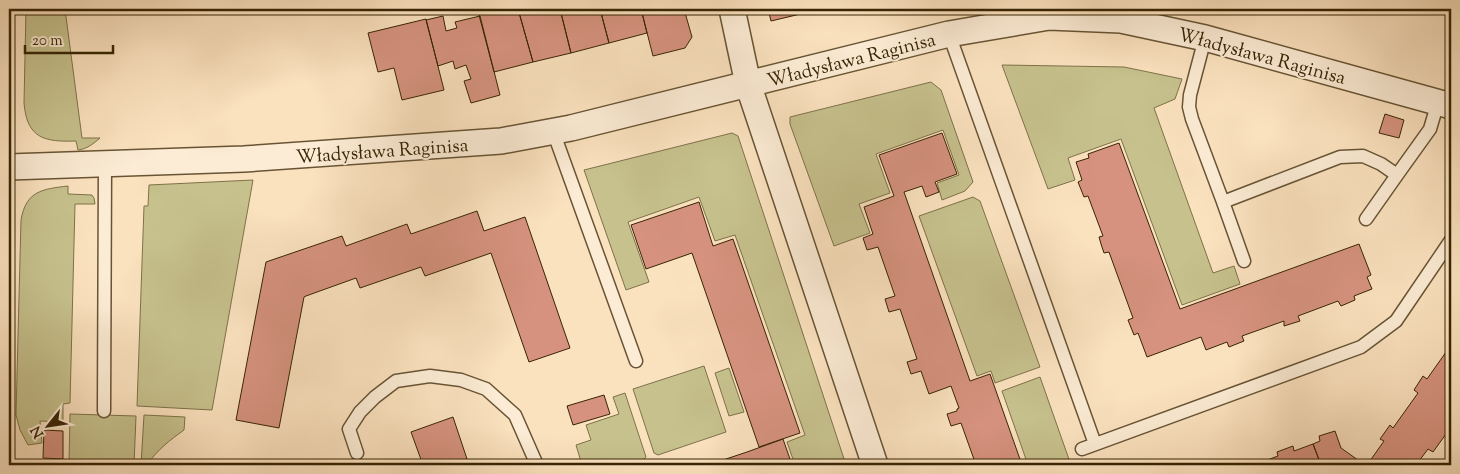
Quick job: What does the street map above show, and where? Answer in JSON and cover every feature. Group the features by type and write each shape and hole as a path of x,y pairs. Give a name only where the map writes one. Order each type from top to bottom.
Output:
{"street":[{"name":"Władysława Raginisa","path":"732,9 748,84 875,465"},
{"name":"Władysława Raginisa","path":"9,167 244,159 501,142 748,84 949,34 1049,17 1121,20 1134,16 1205,38 1445,104"}],"lane":[{"path":"949,34 1088,447 1361,347 1396,321 1451,240"},
{"path":"1205,38 1190,95 1189,107 1244,261"},
{"path":"1366,219 1430,129 1445,104"},
{"path":"553,131 636,361"},
{"path":"1223,202 1340,157 1363,156 1382,164 1398,175"},
{"path":"104,412 105,164"},
{"path":"357,453 349,429 360,412 375,397 396,382 430,376 460,380 486,389 515,415 537,465"}],"shaded area":[{"path":"26,9 65,9 82,138 100,138 87,147 78,150 76,141 47,139 34,131 29,124 24,103"},
{"path":"1002,65 1124,67 1182,79 1175,99 1154,108 1213,273 1234,266 1240,284 1182,305 1121,139 1068,158 1075,180 1048,189"},
{"path":"931,82 941,90 973,182 965,191 942,200 937,183 959,175 943,130 876,154 890,193 859,204 870,233 834,246 790,124 790,117"},
{"path":"732,133 738,136 846,465 795,465 787,442 805,435 735,235 715,241 699,197 628,222 649,282 626,290 584,170"},
{"path":"253,180 212,410 137,406 144,206 148,206 149,185"},
{"path":"68,186 68,194 92,195 95,204 75,204 70,403 63,404 63,422 40,421 42,443 28,445 20,430 16,415 21,220 23,210 31,197 43,190"},
{"path":"973,197 980,201 1040,367 995,383 991,371 977,376 919,216"},
{"path":"704,366 726,432 658,455 654,453 633,389"},
{"path":"729,368 744,412 729,416 715,373"},
{"path":"1040,377 1071,465 1028,465 1002,391"},
{"path":"625,393 646,457 634,464 626,465 582,465 576,445 591,440 586,425 619,414 613,397"},
{"path":"70,414 136,416 134,465 69,465"},
{"path":"144,415 185,417 184,430 164,446 147,465 141,465"}],"building":[{"path":"504,9 518,9 533,62 494,72 479,15"},
{"path":"518,9 560,9 571,53 533,62"},
{"path":"560,9 600,9 609,43 571,53"},
{"path":"600,9 641,9 647,33 609,43"},
{"path":"641,9 684,9 692,37 685,48 653,56"},
{"path":"768,9 814,9 815,12 771,21"},
{"path":"443,16 446,31 457,28 455,22 480,16 500,95 471,103 464,81 471,79 466,65 455,69 453,61 438,66 426,20"},
{"path":"426,19 444,90 402,100 394,68 378,72 368,33"},
{"path":"1385,114 1404,120 1399,138 1379,133"},
{"path":"942,133 957,174 935,182 939,192 926,197 922,186 904,192 970,381 990,374 1022,465 976,465 961,423 951,426 947,414 957,411 959,408 951,386 929,394 921,371 911,374 907,362 917,359 900,309 889,312 885,299 895,296 878,247 867,250 863,238 873,234 864,207 894,196 879,155"},
{"path":"1119,143 1180,309 1359,244 1371,275 1367,277 1372,289 1354,296 1355,300 1341,306 1338,301 1298,316 1300,321 1284,326 1284,321 1242,336 1244,341 1229,347 1227,342 1206,350 1201,337 1147,357 1138,333 1134,335 1128,320 1133,318 1109,252 1104,253 1099,237 1103,236 1088,196 1084,197 1078,182 1082,180 1076,162 1089,158 1088,154"},
{"path":"699,202 713,246 733,239 800,433 759,447 692,253 646,269 631,225"},
{"path":"477,211 484,231 525,217 570,348 529,362 491,253 425,276 421,267 360,288 356,278 304,297 279,428 236,420 266,262 342,236 346,246 407,224 411,234"},
{"path":"1451,345 1451,415 1449,419 1451,420 1451,427 1433,452 1428,449 1416,465 1367,465 1384,441 1380,439 1390,425 1393,428 1418,393 1414,390 1423,376 1427,379"},
{"path":"604,395 610,414 573,425 567,406"},
{"path":"453,417 469,465 423,465 411,432"},
{"path":"44,430 63,431 63,459 43,458"},
{"path":"1335,431 1341,448 1365,465 1321,465 1313,444 1320,441 1319,436"},
{"path":"783,439 792,465 708,465 747,452"},
{"path":"1313,444 1321,465 1254,465 1278,456 1277,452 1293,446 1294,451"}]}
